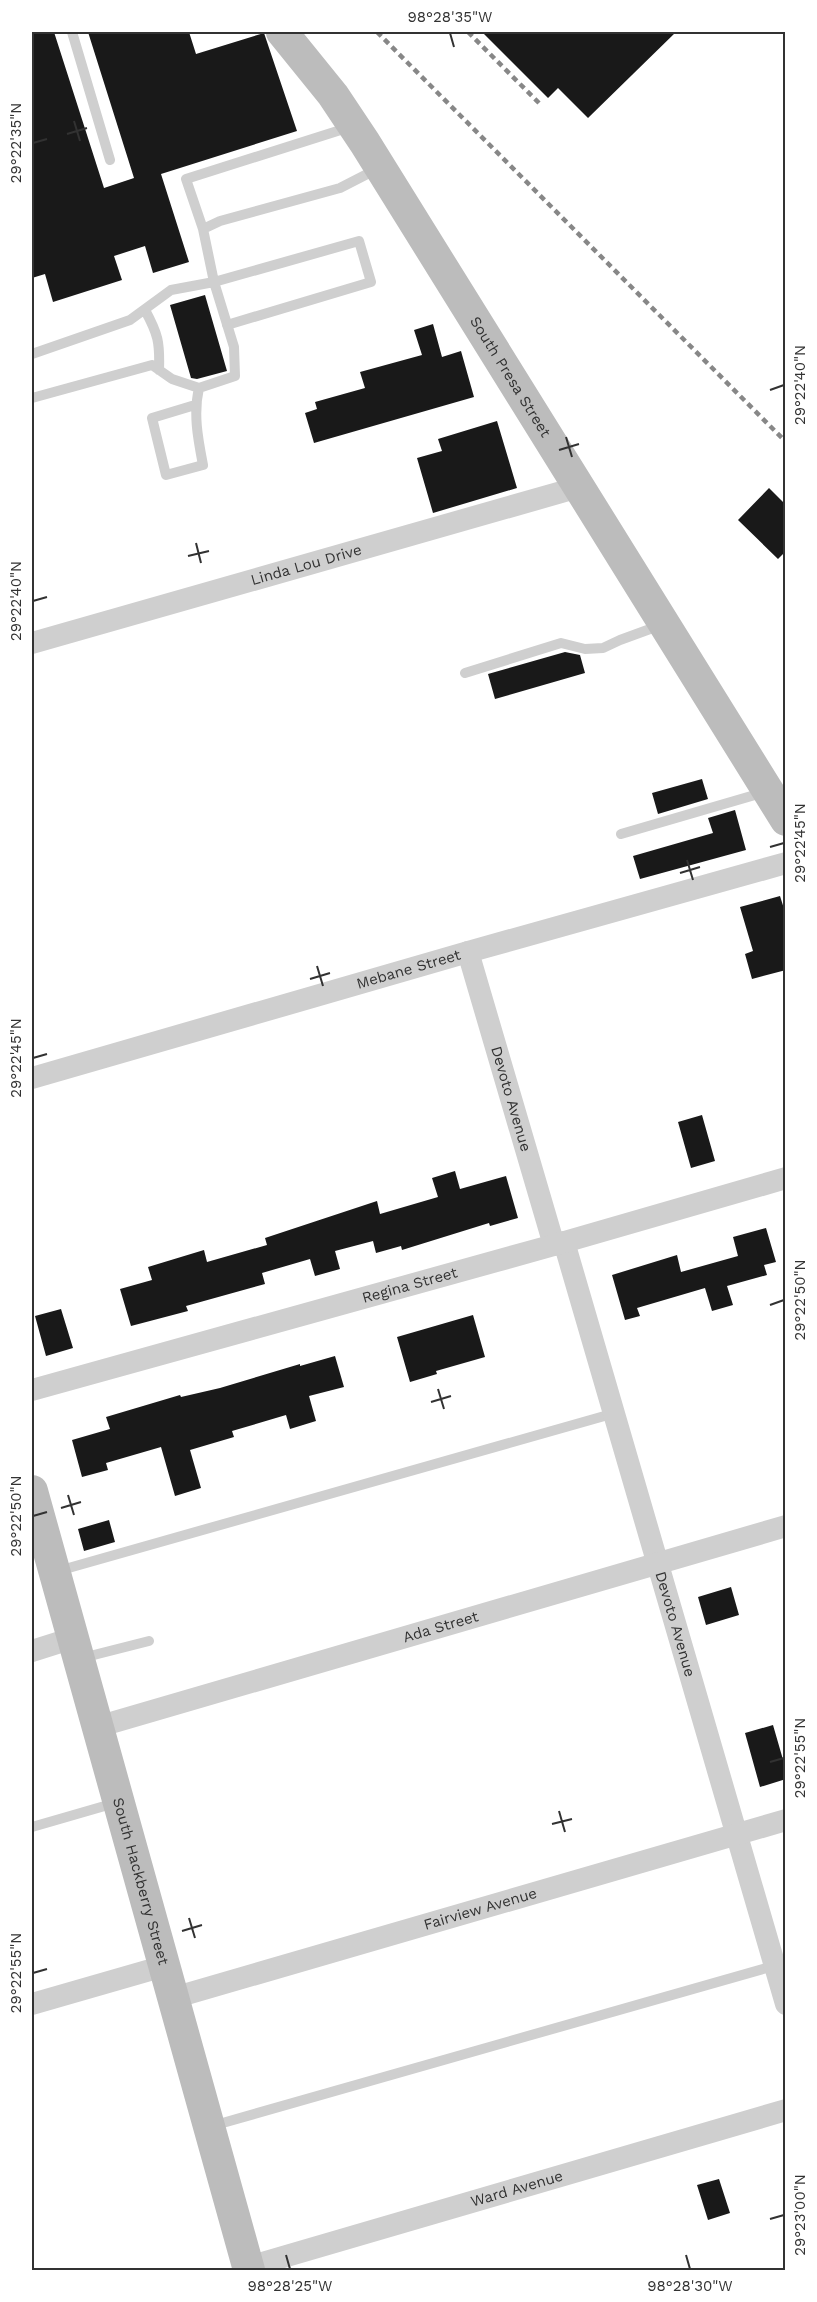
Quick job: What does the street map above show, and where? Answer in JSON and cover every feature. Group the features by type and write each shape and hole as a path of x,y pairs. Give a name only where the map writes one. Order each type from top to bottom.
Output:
{"main road":[{"name":"South Presa Street","path":"282,32 354,125 786,820"},
{"name":"South Hackberry Street","path":"32,1491 249,2269"}],"street":[{"name":"Linda Lou Drive","path":"32,643 579,487"},
{"name":"Mebane Street","path":"32,1078 786,863"},
{"name":"Devoto Avenue","path":"468,952 559,1244 615,1413 737,1834 780,1964 786,2004"},
{"name":"Regina Street","path":"32,1390 559,1244 786,1178"},
{"name":"Ada Street","path":"97,1727 786,1526"},
{"path":"32,1651 76,1649"},
{"name":"Fairview Avenue","path":"173,1998 786,1820"},
{"path":"32,2004 164,1966"},
{"name":"Ward Avenue","path":"249,2269 786,2110"}],"lane":[{"path":"72,32 110,160"},
{"path":"32,398 152,365 172,379 199,388 235,376 234,347 214,282 203,229 186,178 354,125"},
{"path":"203,229 220,221 340,188 380,168"},
{"path":"32,354 130,320 171,290 214,282 359,241 371,282 227,325"},
{"path":"145,310 156,331 160,345 159,370"},
{"path":"195,405 152,418 166,475 202,465 195,405 199,388"},
{"path":"465,674 561,643 585,649 603,648 664,624"},
{"path":"621,834 768,791"},
{"path":"54,1572 615,1413"},
{"path":"76,1649 148,1641"},
{"path":"32,1827 118,1802"},
{"path":"209,2127 780,1964"}],"building":[{"path":"32,32 54,32 104,188 134,178 88,32 189,32 196,54 264,33 297,131 161,174 189,262 153,273 145,246 114,256 122,280 53,302 45,274 32,278"},
{"path":"482,32 676,32 588,118 558,88 548,98"},
{"path":"205,295 227,371 197,379 191,378 170,305"},
{"path":"433,324 442,357 461,351 474,397 314,443 305,413 317,409 315,402 365,388 360,372 422,355 414,330"},
{"path":"497,421 517,488 433,513 417,458 442,451 438,439"},
{"path":"769,488 786,505 786,551 778,559 738,520"},
{"path":"565,652 580,655 585,673 495,699 488,674"},
{"path":"702,779 708,799 658,814 652,793"},
{"path":"735,810 746,850 640,879 633,856 713,833 708,818"},
{"path":"780,896 786,915 786,970 752,979 745,954 753,951 740,907"},
{"path":"702,1115 715,1161 691,1168 678,1122"},
{"path":"455,1171 460,1189 506,1176 518,1218 490,1226 489,1223 402,1250 401,1246 376,1253 373,1241 335,1251 340,1269 315,1276 310,1259 262,1273 265,1284 186,1306 188,1311 131,1326 120,1289 152,1280 148,1267 204,1250 207,1262 267,1245 265,1238 377,1201 380,1214 438,1197 432,1178"},
{"path":"766,1228 776,1262 764,1265 767,1275 727,1286 733,1305 712,1311 705,1288 637,1308 640,1316 625,1320 612,1275 677,1255 681,1272 738,1256 733,1237"},
{"path":"61,1309 73,1348 46,1356 35,1316"},
{"path":"473,1315 485,1357 436,1371 437,1374 410,1382 397,1337"},
{"path":"335,1356 344,1387 309,1396 316,1421 290,1429 286,1415 232,1431 234,1437 190,1450 201,1488 175,1496 161,1447 106,1463 108,1470 82,1477 72,1440 110,1429 106,1417 180,1395 181,1397 220,1388"},
{"path":"109,1520 115,1542 84,1551 78,1529"},
{"path":"731,1587 739,1615 706,1625 698,1597"},
{"path":"773,1725 786,1770 786,1779 760,1787 745,1733"},
{"path":"719,2179 730,2213 708,2220 697,2185"}],"railway":[{"path":"377,32 786,442"},
{"path":"468,32 539,103"}]}
